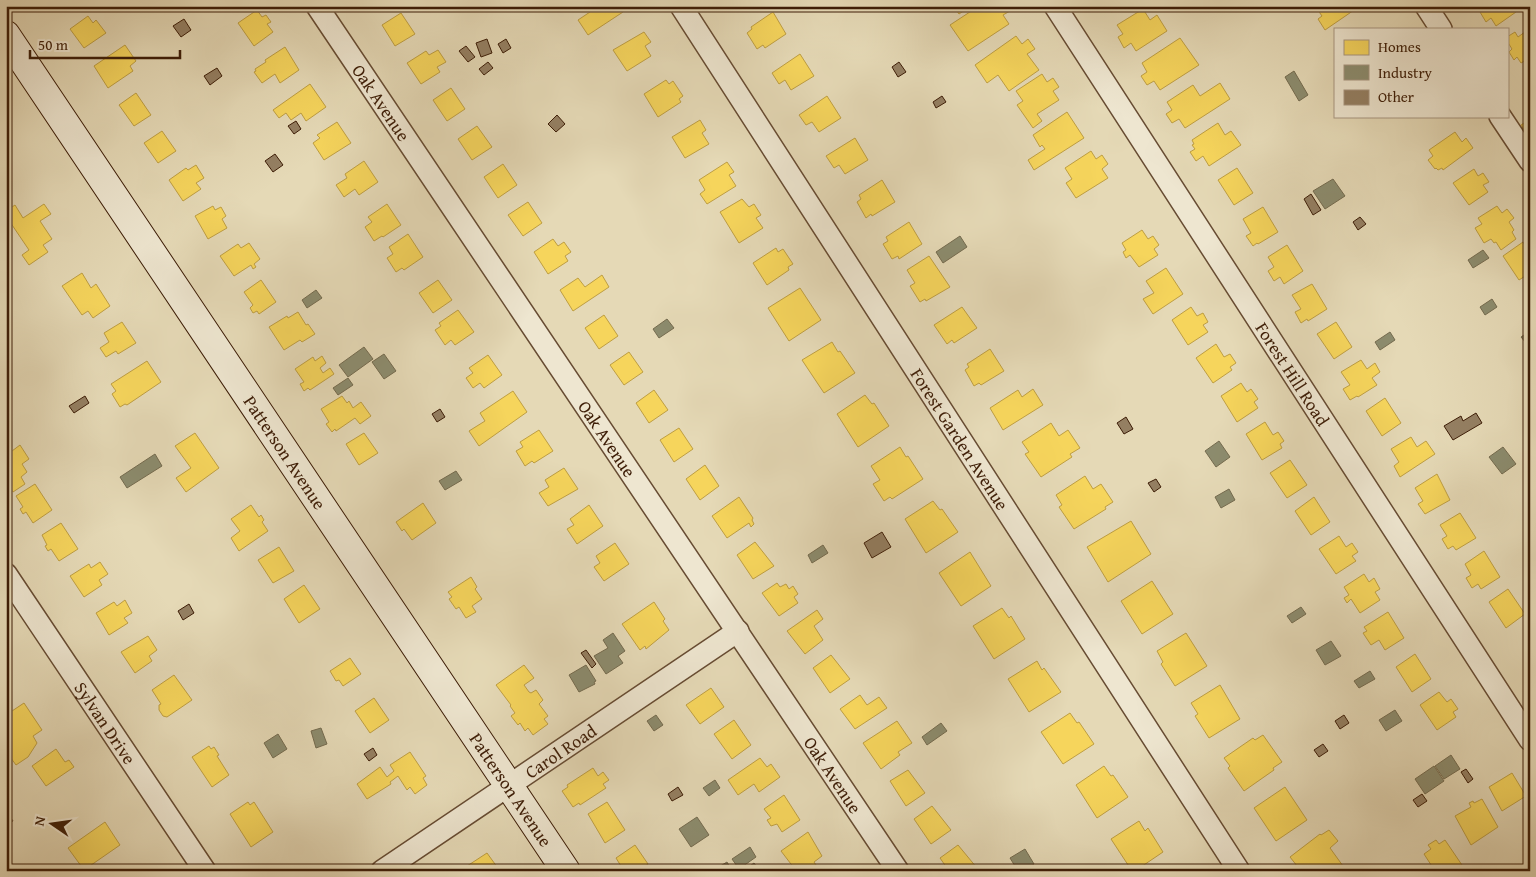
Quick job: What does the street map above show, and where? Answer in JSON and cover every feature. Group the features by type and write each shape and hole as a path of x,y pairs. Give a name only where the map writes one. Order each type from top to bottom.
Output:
{"main road":[{"name":"Patterson Avenue","path":"6,35 566,871"}],"street":[{"name":"Oak Avenue","path":"317,6 898,871"},
{"name":"Forest Garden Avenue","path":"681,6 1239,871"},
{"name":"Forest Hill Road","path":"1055,6 1530,740"},
{"path":"1426,6 1440,28"},
{"path":"1501,118 1530,161"},
{"name":"Sylvan Drive","path":"6,574 205,871"},
{"name":"Carol Road","path":"382,871 738,631"}],"building: Homes":[{"path":"586,6 619,6 623,12 588,35 578,20 590,12"},
{"path":"953,6 971,6 959,14"},
{"path":"979,6 1007,6 1010,11 1003,15 1009,24 968,51 950,25"},
{"path":"1107,6 1121,6 1111,12"},
{"path":"1315,6 1360,6 1325,30 1318,19 1322,16"},
{"path":"1483,6 1521,6 1516,12 1496,26 1491,18 1486,22 1480,12 1484,8"},
{"path":"1143,9 1150,20 1157,15 1167,31 1136,51 1131,43 1124,48 1118,37 1123,34 1117,25"},
{"path":"257,10 262,17 266,15 271,22 267,24 273,32 254,46 238,23"},
{"path":"773,12 786,34 765,48 763,45 757,49 747,33 752,29 751,27"},
{"path":"401,13 415,34 395,46 382,25"},
{"path":"88,16 93,23 96,20 106,33 84,48 70,29"},
{"path":"1529,29 1530,58 1521,63 1517,57 1514,60 1509,52 1512,49 1508,43 1508,36 1515,32 1518,37"},
{"path":"644,32 651,42 645,46 651,56 627,71 613,50"},
{"path":"1016,36 1022,44 1028,39 1035,49 1027,54 1039,70 1009,91 998,75 987,83 975,65"},
{"path":"1180,38 1199,65 1160,90 1154,81 1147,85 1141,76 1147,72 1142,63"},
{"path":"125,45 136,61 130,66 133,71 108,88 94,66"},
{"path":"285,47 299,70 280,83 275,74 262,83 254,72 256,71 255,69"},
{"path":"438,50 446,62 437,67 440,72 421,84 407,63 426,51 429,55"},
{"path":"800,54 814,76 791,90 785,80 779,84 772,73"},
{"path":"1042,74 1047,82 1053,78 1059,87 1053,91 1059,100 1037,114 1042,121 1033,128 1017,105 1023,101 1016,91"},
{"path":"666,80 669,84 673,81 683,96 679,99 681,102 658,117 644,94"},
{"path":"1220,83 1230,99 1185,128 1179,119 1172,123 1166,114 1172,110 1167,102 1193,85 1200,96"},
{"path":"310,84 326,107 306,121 301,113 291,120 286,113 279,118 273,110"},
{"path":"451,88 465,109 447,121 433,100"},
{"path":"136,93 151,115 134,126 119,105"},
{"path":"827,96 841,118 819,132 812,122 806,125 799,115"},
{"path":"1067,112 1084,138 1034,170 1028,160 1045,149 1042,145 1040,147 1033,135"},
{"path":"1530,119 1530,139 1521,125"},
{"path":"700,120 706,130 702,133 709,144 685,158 672,137"},
{"path":"337,122 351,143 324,160 313,143 320,138 317,135"},
{"path":"1218,123 1225,135 1231,131 1241,145 1209,166 1203,156 1196,161 1190,152 1195,149 1192,145 1194,144 1192,140"},
{"path":"477,126 492,147 472,160 458,139"},
{"path":"162,131 176,151 158,163 144,143"},
{"path":"1455,132 1462,142 1466,138 1473,148 1443,170 1442,168 1435,169 1428,160 1433,156 1429,150"},
{"path":"855,138 868,160 845,174 839,165 834,168 826,156"},
{"path":"1091,151 1096,159 1102,155 1108,164 1102,169 1108,178 1076,198 1066,183 1072,179 1065,168"},
{"path":"364,161 378,182 359,195 355,189 344,197 336,185 347,178 345,174"},
{"path":"727,162 734,172 729,175 736,186 707,204 700,194 705,190 699,180"},
{"path":"503,164 517,185 498,198 484,177"},
{"path":"196,165 204,178 196,183 201,189 183,201 169,180 186,168 188,170"},
{"path":"1237,168 1253,193 1234,205 1218,180"},
{"path":"1474,169 1478,176 1483,173 1489,182 1483,185 1488,192 1469,205 1453,183"},
{"path":"882,180 895,202 866,218 857,202 861,199 859,195"},
{"path":"742,199 749,207 754,204 761,215 756,218 763,228 739,243 720,212"},
{"path":"528,202 542,223 523,236 508,215"},
{"path":"44,204 51,214 40,221 52,239 43,245 48,252 29,265 22,255 29,250 6,216 6,211 15,205 23,218"},
{"path":"387,204 401,225 374,241 365,227 372,222 368,217"},
{"path":"213,206 215,210 221,207 226,216 222,219 227,228 208,239 195,216"},
{"path":"1497,206 1502,213 1507,209 1514,218 1509,222 1514,230 1512,232 1516,239 1501,250 1496,242 1494,243 1491,239 1484,243 1475,228 1482,224 1478,218"},
{"path":"1263,207 1278,232 1253,246 1246,236 1251,233 1243,219"},
{"path":"909,222 922,244 899,259 898,256 892,259 883,244 888,241 886,237"},
{"path":"1142,230 1148,239 1153,236 1159,245 1154,249 1158,255 1139,267 1130,255 1126,258 1123,252 1126,250 1122,243"},
{"path":"408,234 423,257 404,270 402,268 396,272 387,258 393,254 389,247"},
{"path":"553,239 558,246 564,242 571,252 565,256 568,261 548,274 534,252"},
{"path":"1523,242 1528,250 1530,248 1530,273 1519,280 1503,256"},
{"path":"249,243 260,259 254,264 256,267 253,269 251,265 234,276 220,256 238,244 241,248"},
{"path":"1287,245 1303,271 1284,284 1280,277 1274,281 1268,271 1274,267 1268,257"},
{"path":"776,248 778,252 783,249 793,264 788,267 789,270 767,285 753,263"},
{"path":"929,256 950,287 926,301 925,299 920,302 910,286 915,283 907,270"},
{"path":"1166,268 1183,294 1153,314 1143,299 1154,293 1146,281"},
{"path":"82,273 91,288 96,284 110,306 93,318 88,311 82,315 62,286"},
{"path":"602,275 609,287 573,311 560,290 578,278 585,287"},
{"path":"261,280 276,302 259,314 257,311 253,313 250,308 253,305 244,292"},
{"path":"438,280 452,300 433,313 419,293"},
{"path":"1312,284 1327,309 1308,321 1307,319 1301,323 1295,312 1301,309 1292,295"},
{"path":"800,288 821,320 789,341 768,308"},
{"path":"962,307 977,328 954,343 952,340 947,344 934,325"},
{"path":"1191,307 1197,316 1203,313 1208,322 1203,325 1208,332 1188,345 1172,320"},
{"path":"458,310 474,332 455,345 451,340 445,345 435,330 441,326 439,323"},
{"path":"298,312 306,325 308,324 315,334 302,342 300,340 284,350 269,327 287,316 288,318"},
{"path":"604,315 618,336 599,349 585,328"},
{"path":"122,322 136,343 118,354 116,351 106,357 100,348 109,342 104,333"},
{"path":"1336,322 1352,347 1334,359 1317,334"},
{"path":"832,342 855,373 824,393 802,360"},
{"path":"1216,344 1224,357 1230,354 1236,363 1230,367 1232,370 1213,383 1196,358"},
{"path":"990,349 1004,371 981,385 979,383 974,386 965,370 969,367 967,364"},
{"path":"629,352 643,372 624,385 610,365"},
{"path":"488,355 502,375 484,388 480,383 473,388 466,378 473,373 469,368"},
{"path":"322,356 326,363 320,368 323,373 330,368 334,374 310,390 308,388 304,391 300,384 304,382 295,369 313,357 315,361"},
{"path":"1361,360 1367,369 1375,363 1380,372 1372,378 1377,385 1350,400 1343,389 1350,385 1341,372"},
{"path":"147,361 161,382 127,405 125,404 120,407 112,394 116,391 111,384"},
{"path":"1241,383 1247,392 1251,389 1258,399 1254,402 1258,408 1237,422 1221,396"},
{"path":"1033,389 1043,405 1003,430 990,408 1018,390 1022,397"},
{"path":"654,390 668,410 649,423 636,403"},
{"path":"513,391 527,412 479,446 469,431 485,421 480,413"},
{"path":"865,395 872,404 874,403 889,426 858,447 837,414"},
{"path":"342,396 347,403 349,401 353,408 361,402 371,416 360,424 355,418 332,432 326,424 329,422 321,409"},
{"path":"1385,398 1401,423 1382,436 1366,411"},
{"path":"1265,422 1273,435 1278,432 1284,441 1280,444 1282,448 1262,460 1246,434"},
{"path":"1051,423 1059,436 1068,430 1080,448 1070,454 1072,457 1041,477 1025,454 1029,452 1022,442"},
{"path":"679,428 693,449 674,462 660,440"},
{"path":"539,430 553,451 534,463 532,461 525,466 516,451 523,447 520,442"},
{"path":"195,433 219,468 186,492 176,478 191,468 175,446"},
{"path":"364,433 378,453 359,465 346,444"},
{"path":"1411,437 1417,447 1426,441 1435,454 1400,477 1394,466 1399,462 1391,449"},
{"path":"20,445 29,459 22,464 27,472 21,477 25,484 13,492 6,482 6,450 10,448 12,451"},
{"path":"900,447 923,479 892,499 890,497 884,501 873,484 880,480 871,466"},
{"path":"1290,460 1307,485 1287,498 1270,473"},
{"path":"705,465 719,486 700,500 686,479"},
{"path":"564,468 578,489 548,506 539,493 549,487 545,480"},
{"path":"1437,474 1450,500 1425,514 1418,504 1423,501 1415,488"},
{"path":"1085,476 1093,489 1101,484 1113,502 1105,507 1106,509 1074,529 1059,507 1062,505 1056,495"},
{"path":"35,484 52,510 33,523 26,512 23,514 20,509 23,507 16,496"},
{"path":"739,497 753,518 754,524 751,527 749,523 727,538 712,516"},
{"path":"1314,497 1330,522 1311,535 1295,511"},
{"path":"933,501 940,510 942,509 958,532 926,553 905,519"},
{"path":"423,503 436,523 412,540 396,522"},
{"path":"251,505 259,517 261,515 264,520 262,522 268,531 239,551 231,538 240,531 231,519"},
{"path":"589,505 603,526 577,544 567,529 574,525 570,519"},
{"path":"1460,513 1476,538 1456,550 1453,546 1448,549 1442,539 1447,536 1440,525"},
{"path":"1131,521 1151,554 1108,582 1087,547"},
{"path":"61,523 78,549 59,561 51,549 48,551 42,535"},
{"path":"1339,536 1346,547 1352,543 1358,552 1352,556 1356,561 1336,574 1319,549"},
{"path":"755,542 774,566 753,579 737,555"},
{"path":"615,543 629,564 604,581 594,567 600,563 596,556"},
{"path":"279,547 294,571 273,583 258,560"},
{"path":"1484,551 1500,577 1481,589 1478,584 1472,588 1466,578 1471,575 1465,564"},
{"path":"970,552 991,586 961,606 939,573"},
{"path":"100,562 108,574 99,580 102,585 84,597 70,576 89,564 91,568"},
{"path":"1364,574 1369,582 1374,578 1380,589 1375,592 1380,600 1360,613 1351,599 1347,603 1344,598 1349,595 1344,587"},
{"path":"471,577 477,587 475,589 482,599 472,606 476,612 466,618 459,607 456,609 449,599 452,597 448,592"},
{"path":"1152,581 1173,614 1142,634 1121,601"},
{"path":"777,583 780,587 786,584 789,589 793,586 798,594 794,597 798,603 779,616 762,593"},
{"path":"304,585 320,609 299,623 284,599"},
{"path":"1508,589 1525,614 1506,628 1489,602"},
{"path":"125,600 132,613 124,618 128,623 109,635 96,613 114,602 117,606"},
{"path":"654,602 665,619 663,621 669,630 646,649 645,646 640,650 622,624"},
{"path":"1002,608 1009,618 1011,616 1025,639 994,659 973,626"},
{"path":"817,610 823,619 814,626 823,640 805,654 787,631"},
{"path":"1388,612 1404,638 1385,650 1379,640 1371,645 1363,633 1367,631 1364,627"},
{"path":"1186,633 1207,666 1175,686 1161,664 1163,662 1157,651"},
{"path":"148,636 157,650 149,656 152,661 135,673 121,652"},
{"path":"1415,654 1431,679 1412,692 1396,667"},
{"path":"831,655 850,679 830,693 813,668"},
{"path":"350,658 361,674 343,686 339,680 336,681 330,671"},
{"path":"1037,661 1042,670 1044,668 1061,692 1029,712 1008,679"},
{"path":"524,665 534,678 524,685 531,693 536,690 543,700 539,704 548,716 544,719 548,724 533,735 528,728 525,731 520,723 518,725 511,716 515,713 496,685"},
{"path":"174,675 192,700 167,717 163,716 159,710 159,705 161,704 152,690"},
{"path":"1220,685 1240,719 1209,738 1195,716 1198,714 1191,703"},
{"path":"711,688 724,707 700,724 686,705"},
{"path":"1439,692 1447,702 1451,699 1458,709 1453,712 1456,717 1437,730 1420,705"},
{"path":"860,695 867,705 879,697 887,708 855,729 840,709"},
{"path":"374,698 389,720 370,733 355,711"},
{"path":"24,703 42,730 33,736 37,743 28,757 16,765 8,754 6,755 6,715"},
{"path":"1070,713 1077,723 1079,722 1094,744 1063,764 1041,732"},
{"path":"734,720 751,745 732,759 714,734"},
{"path":"897,721 912,743 898,752 900,755 881,769 863,743"},
{"path":"1263,735 1282,762 1273,768 1274,770 1244,791 1228,768 1230,766 1224,758 1253,738 1255,740"},
{"path":"209,746 211,749 214,747 219,755 217,756 229,775 212,787 192,757"},
{"path":"56,749 65,762 69,760 74,767 46,786 32,766"},
{"path":"410,752 426,776 423,778 427,785 415,794 410,787 407,790 398,776 390,782 391,784 367,799 357,784 380,767 387,777 394,771 390,765"},
{"path":"760,758 767,767 771,764 780,777 759,792 754,784 738,795 728,780"},
{"path":"1104,766 1111,776 1113,775 1128,797 1097,818 1076,785"},
{"path":"593,768 598,776 603,772 609,780 603,784 606,788 580,805 579,803 573,807 562,791 568,787 567,785"},
{"path":"908,770 925,793 906,806 890,781"},
{"path":"1512,773 1526,796 1502,811 1489,787"},
{"path":"1285,787 1307,820 1276,841 1254,808"},
{"path":"784,795 800,820 782,832 777,824 771,826 767,820 771,818 764,809"},
{"path":"1482,799 1498,827 1471,845 1455,816 1471,807 1469,803"},
{"path":"248,802 250,805 254,802 273,832 251,847 230,814"},
{"path":"607,802 625,830 605,843 588,814"},
{"path":"932,806 951,830 931,844 914,819"},
{"path":"1139,821 1145,831 1148,828 1163,852 1135,871 1132,871 1111,839"},
{"path":"105,822 120,845 84,870 68,848"},
{"path":"1329,830 1338,841 1330,848 1343,866 1337,871 1301,871 1290,857 1320,834"},
{"path":"808,832 822,856 814,862 820,871 791,871 794,868 781,851"},
{"path":"1436,840 1439,844 1445,840 1464,868 1462,871 1435,871 1424,854 1431,849 1428,845"},
{"path":"635,845 648,864 639,871 624,871 616,858"},
{"path":"958,845 977,868 973,871 949,871 940,858"},
{"path":"487,853 500,871 466,871 464,868"}],"building: Industry":[{"path":"1294,71 1308,95 1299,101 1285,77"},
{"path":"1333,179 1345,196 1325,209 1313,191"},
{"path":"960,236 967,247 943,263 936,252"},
{"path":"1483,250 1489,258 1473,268 1468,260"},
{"path":"316,290 322,298 307,308 302,300"},
{"path":"1492,299 1497,307 1485,315 1480,307"},
{"path":"667,319 674,328 659,338 653,329"},
{"path":"1530,331 1530,340 1526,343 1521,337"},
{"path":"1390,332 1395,340 1380,350 1375,342"},
{"path":"364,347 373,359 348,377 339,365"},
{"path":"384,354 396,371 384,379 372,362"},
{"path":"348,378 353,385 338,395 333,388"},
{"path":"1219,441 1230,457 1216,467 1205,451"},
{"path":"1503,447 1516,464 1502,474 1489,457"},
{"path":"155,454 162,466 127,488 120,477"},
{"path":"456,471 462,480 445,490 439,481"},
{"path":"1229,489 1235,500 1221,508 1215,497"},
{"path":"823,545 828,553 812,563 808,555"},
{"path":"1301,607 1306,614 1292,623 1287,616"},
{"path":"613,633 625,651 618,656 623,663 606,674 594,656 608,648 603,640"},
{"path":"1331,641 1341,656 1325,665 1316,650"},
{"path":"586,665 596,681 594,682 595,684 579,692 569,675"},
{"path":"1370,671 1375,679 1359,688 1354,681"},
{"path":"1395,710 1402,721 1386,731 1379,720"},
{"path":"656,715 663,725 654,731 647,721"},
{"path":"941,723 947,731 927,745 922,737"},
{"path":"321,728 327,744 316,748 311,731"},
{"path":"278,734 287,749 273,758 264,743"},
{"path":"1451,755 1460,769 1444,779 1435,766"},
{"path":"1434,766 1444,781 1425,794 1415,779"},
{"path":"715,780 720,788 709,796 703,788"},
{"path":"697,817 709,835 691,847 679,829"},
{"path":"750,847 756,857 739,869 732,859"},
{"path":"1025,849 1034,864 1024,871 1018,871 1010,858"},
{"path":"727,862 732,871 712,871"},
{"path":"754,863 760,871 743,871"}],"building: Other":[{"path":"184,19 191,30 181,37 173,26"},
{"path":"487,39 492,53 481,57 476,43"},
{"path":"506,39 511,48 503,53 498,44"},
{"path":"466,46 475,57 468,62 459,51"},
{"path":"488,62 493,68 484,75 479,69"},
{"path":"899,62 906,72 898,77 892,67"},
{"path":"217,68 222,76 210,85 204,76"},
{"path":"942,96 946,102 936,108 933,102"},
{"path":"557,115 565,124 556,132 548,124"},
{"path":"296,121 301,129 294,134 288,126"},
{"path":"275,154 283,165 273,172 265,161"},
{"path":"1311,194 1321,210 1313,215 1304,199"},
{"path":"1360,217 1366,224 1358,230 1353,222"},
{"path":"85,396 89,403 74,413 69,406"},
{"path":"440,409 445,417 437,422 432,414"},
{"path":"1476,413 1482,423 1453,440 1444,426 1461,416 1463,421"},
{"path":"1126,417 1133,429 1124,434 1117,423"},
{"path":"1156,479 1161,487 1154,492 1148,483"},
{"path":"882,532 891,547 872,558 864,543"},
{"path":"189,604 194,613 183,620 178,611"},
{"path":"586,650 596,664 592,668 581,653"},
{"path":"1344,715 1349,723 1340,729 1335,721"},
{"path":"1323,744 1328,751 1319,757 1314,750"},
{"path":"373,748 377,755 369,761 364,754"},
{"path":"1466,769 1473,779 1468,783 1461,772"},
{"path":"678,787 683,795 672,801 668,794"},
{"path":"1422,794 1427,801 1418,807 1413,800"},
{"path":"6,811 13,821 6,825"}]}
